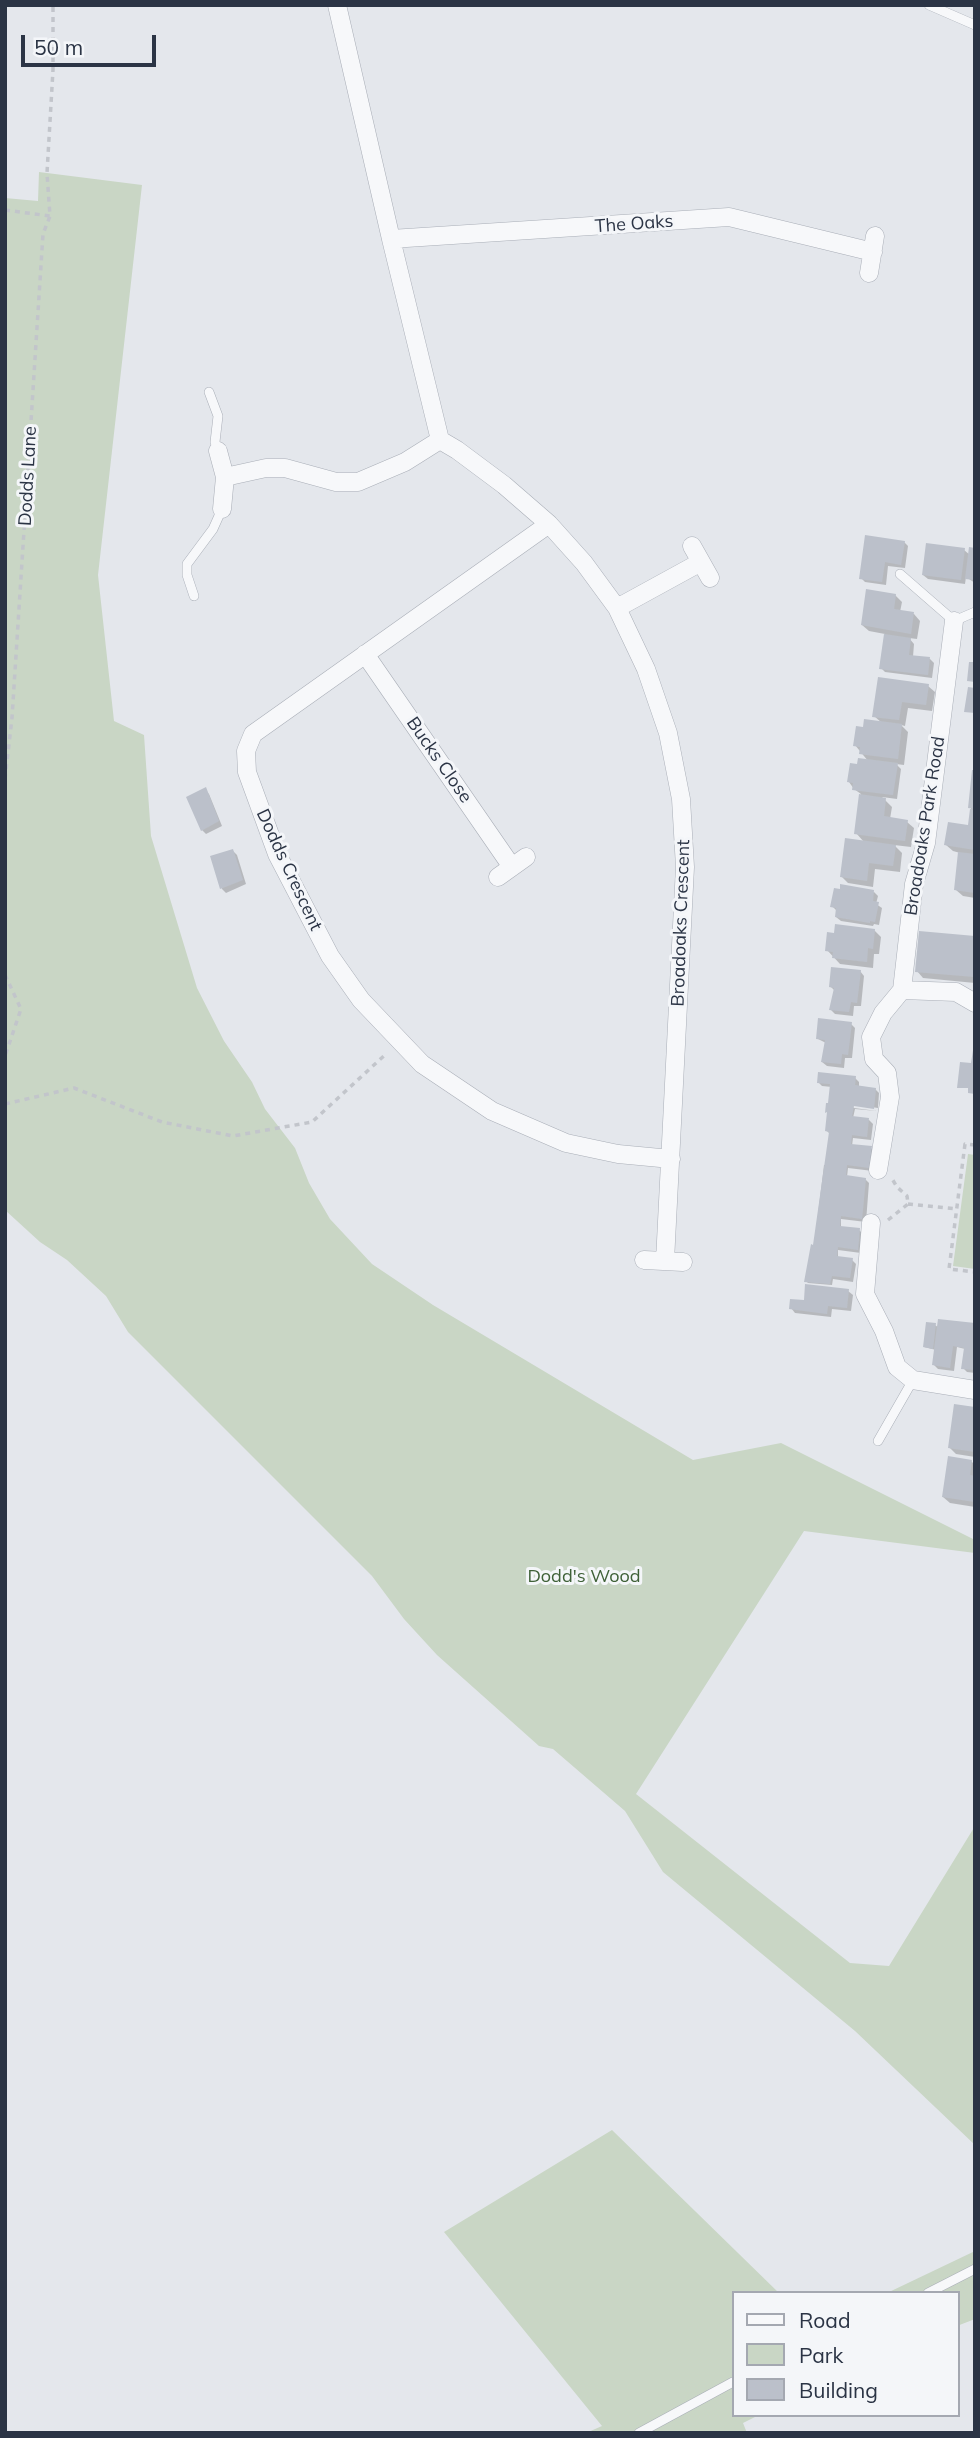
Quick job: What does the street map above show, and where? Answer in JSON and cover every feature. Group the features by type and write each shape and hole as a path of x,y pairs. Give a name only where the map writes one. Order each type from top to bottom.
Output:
{"street":[{"path":"225,477 266,468 285,468 336,482 358,482 405,462 440,440 337,5"},
{"name":"The Oaks","path":"391,239 729,217 874,244 869,273"},
{"name":"Broadoaks Crescent","path":"440,440 504,485 549,524 617,608 659,700 676,768 685,832 685,867 671,1159 674,1261 644,1260"},
{"path":"218,451 225,477 222,509"},
{"name":"Dodds Crescent","path":"549,524 253,734 248,742 245,761 277,854 316,929 361,1000 422,1064 467,1096 528,1128 579,1146 644,1158 671,1159"},
{"path":"617,608 697,554 710,578"},
{"name":"Broadoaks Park Road","path":"902,990 914,884 926,843 954,621"},
{"name":"Bucks Close","path":"365,654 512,867"},
{"path":"879,1165 890,1097 887,1073 874,1059 871,1037 883,1013 902,990 956,992 975,1003"},
{"path":"870,1232 864,1294 884,1331 897,1367 913,1380 975,1390"}],"lane":[{"path":"929,5 975,25"},
{"path":"209,392 218,416 215,442 218,451"},
{"path":"194,596 187,575 187,564 214,529 222,509"},
{"path":"900,574 954,621 975,612"},
{"path":"878,1441 913,1380"},
{"path":"932,2291 975,2269"},
{"path":"639,2433 732,2383"}],"path":[{"name":"Dodds Lane","path":"5,779 12,718 43,234 50,216 47,173 53,5"},
{"path":"5,210 50,216"},
{"path":"5,975 21,1009 5,1056"},
{"path":"5,1104 74,1087 162,1122 233,1136 312,1122 399,1042"},
{"path":"975,1145 965,1144 949,1269 975,1272"},
{"path":"879,1165 890,1167 891,1178 907,1196 908,1204"},
{"path":"870,1232 880,1233 886,1221 908,1204 957,1209"}],"green space":[{"name":"Dodd's Wood","path":"39,172 142,185 98,575 114,721 144,735 151,836 197,988 224,1041 252,1082 265,1109 295,1148 309,1183 330,1219 372,1264 433,1305 693,1460 781,1443 975,1540 975,1553 804,1531 636,1794 850,1963 889,1966 975,1826 975,2145 855,2031 663,1872 625,1811 553,1749 539,1746 437,1655 404,1619 372,1576 128,1332 106,1296 67,1260 40,1242 5,1210 5,198 38,201"},
{"path":"968,1154 975,1155 975,1269 953,1266"},
{"path":"612,2130 777,2291 732,2291 732,2417 755,2417 743,2423 747,2433 586,2433 602,2426 444,2232"},
{"path":"975,2251 975,2319 959,2325 959,2291 891,2291"}],"building":[{"path":"865,535 905,541 901,565 885,562 882,582 859,579"},
{"path":"926,543 965,548 961,580 922,575"},
{"path":"969,547 975,548 975,580 965,579"},
{"path":"866,589 896,594 894,609 914,612 911,634 861,625"},
{"path":"884,634 911,638 909,655 930,657 928,675 879,669"},
{"path":"969,662 975,662 975,682 967,681"},
{"path":"878,677 929,684 926,705 902,702 899,720 872,717"},
{"path":"968,687 975,688 975,713 964,712"},
{"path":"864,719 902,724 898,759 859,754 860,747 853,746 856,726 863,727"},
{"path":"858,758 898,763 893,795 852,790 853,783 847,782 850,763 857,764"},
{"path":"972,770 975,770 975,809 968,808"},
{"path":"206,787 219,821 201,831 186,797"},
{"path":"859,794 886,798 884,816 908,820 905,841 854,834"},
{"path":"970,809 975,810 975,850 944,845 948,822 968,825"},
{"path":"845,838 896,845 893,866 869,863 867,881 840,877"},
{"path":"233,849 243,880 220,889 210,856"},
{"path":"958,852 975,854 975,893 954,890"},
{"path":"840,884 874,890 873,901 879,902 875,922 835,917 836,908 830,907 834,888 840,889"},
{"path":"835,924 875,929 873,949 868,948 867,962 832,958 833,952 825,951 827,932 834,933"},
{"path":"919,931 975,936 975,977 915,972"},
{"path":"831,967 861,970 857,1003 851,1002 849,1012 829,1010 834,988 829,987"},
{"path":"818,1018 852,1022 848,1055 842,1054 841,1064 821,1062 825,1040 816,1039"},
{"path":"973,1050 975,1094 968,1093 968,1088 957,1088 960,1062 971,1063"},
{"path":"818,1072 856,1076 855,1085 876,1088 874,1109 854,1106 852,1116 869,1118 867,1137 852,1135 851,1144 872,1146 869,1168 847,1165 846,1175 866,1178 862,1219 841,1216 840,1226 860,1228 858,1250 838,1247 837,1256 853,1258 850,1278 832,1276 830,1284 804,1282 811,1244 813,1245 829,1132 825,1131 827,1112 825,1113 830,1084 817,1083"},
{"path":"805,1284 849,1289 847,1308 828,1306 827,1314 789,1309 790,1299 804,1300"},
{"path":"938,1319 975,1323 975,1370 961,1369 964,1348 953,1346 950,1368 932,1365"},
{"path":"926,1322 936,1323 933,1349 923,1347"},
{"path":"954,1404 975,1407 975,1452 948,1448"},
{"path":"948,1456 972,1460 970,1475 975,1476 975,1502 942,1497"}]}
